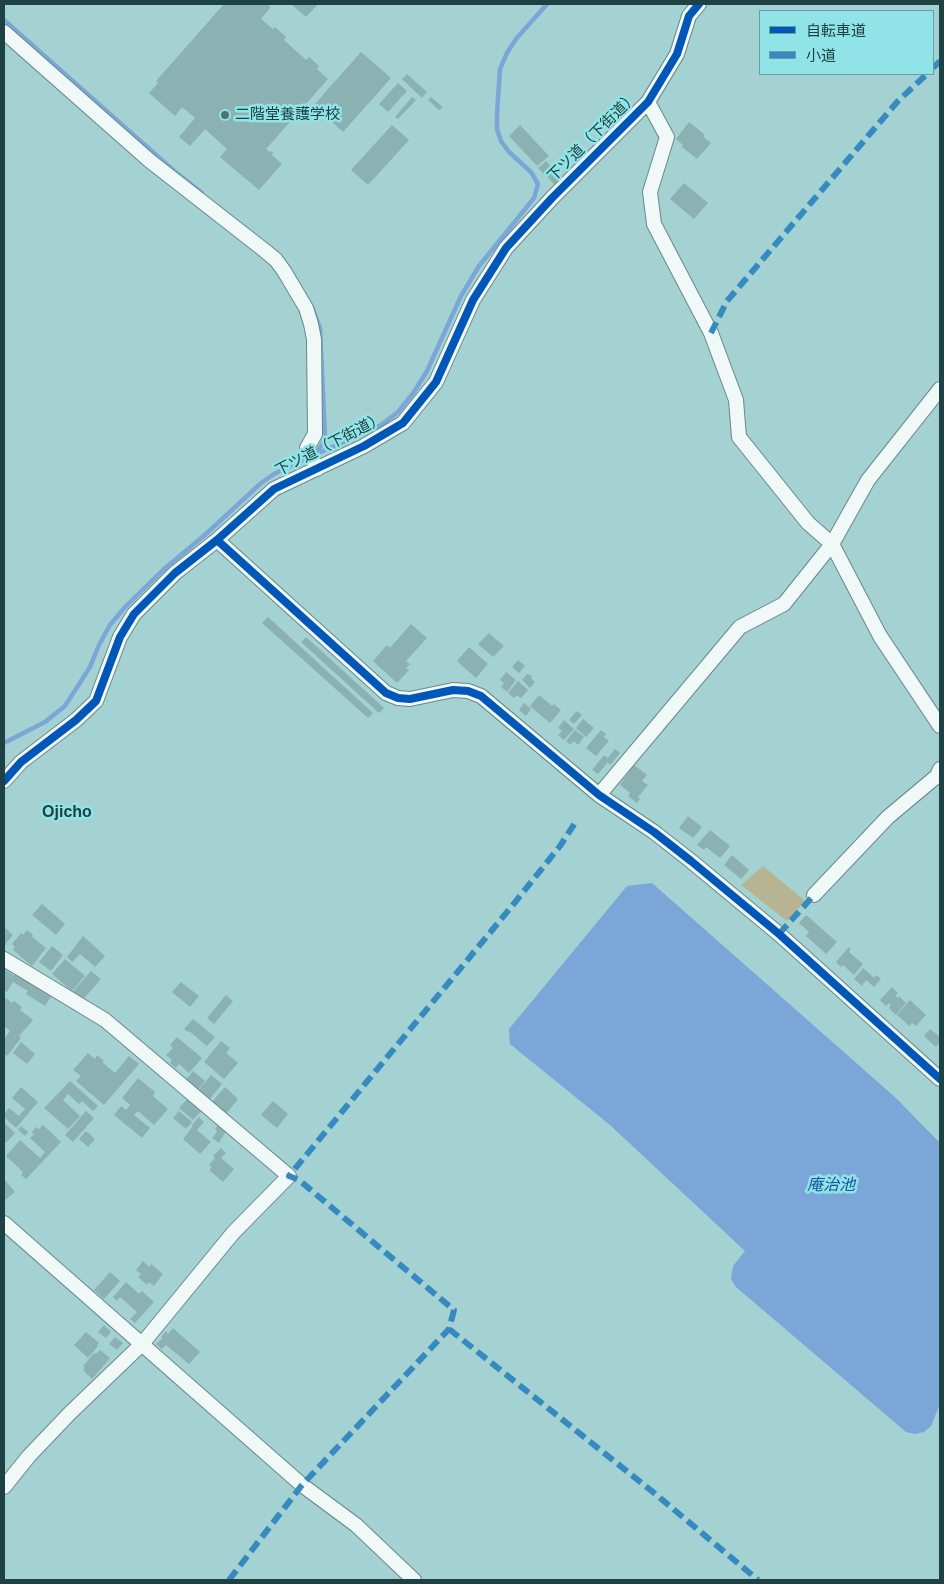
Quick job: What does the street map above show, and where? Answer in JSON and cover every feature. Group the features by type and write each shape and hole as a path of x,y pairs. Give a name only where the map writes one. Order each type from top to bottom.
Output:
{"street":[{"name":"下ツ道（下街道）","path":"4,781 21,762 76,720 96,701 120,637 134,614 175,573 218,540 274,489 364,446 403,423 436,382 473,300 506,248 552,198 648,102 677,54 689,16 699,4"},
{"path":"4,32 150,161 264,250 276,260 284,271 306,308 314,339 315,434 307,448 317,468"},
{"path":"648,102 667,137 650,192 654,224 711,333 736,400 740,437 808,523 832,544 880,636 940,726"},
{"path":"599,795 740,627 784,604 832,544 868,480 940,389"},
{"path":"218,540 386,693 398,698 410,699 453,690 468,691 481,696 599,795 654,832 779,934 940,1079"},
{"path":"814,895 888,817 937,776 940,769"},
{"path":"4,959 105,1020 289,1176 233,1232 142,1344 70,1413 29,1456 4,1487"},
{"path":"4,1223 302,1485 356,1525 414,1580"}],"shaded area":[{"path":"763,866 805,901 787,921 741,885"}],"water":[{"name":"庵治池","path":"652,883 896,1098 940,1143 940,1404 931,1426 924,1432 915,1434 906,1432 736,1287 731,1279 733,1266 745,1251 610,1125 510,1044 509,1029 627,886"}],"building":[{"path":"224,4 267,4 271,7 261,19 273,29 275,27 286,37 284,40 306,60 309,57 319,66 317,69 328,79 266,149 270,152 272,151 272,155 282,164 259,190 220,157 227,149 205,129 190,146 179,137 195,118 182,107 175,116 149,93 158,83 156,81"},
{"path":"291,4 318,4 306,17"},
{"path":"361,52 391,78 343,132 314,105"},
{"path":"407,74 427,92 422,98 402,79"},
{"path":"398,83 407,91 388,112 379,104"},
{"path":"412,97 416,100 398,119 395,117"},
{"path":"431,97 443,107 439,110 428,100"},
{"path":"689,122 705,135 703,137 711,143 697,159 682,147 683,145 676,139"},
{"path":"392,125 409,140 368,185 351,170"},
{"path":"520,125 549,156 537,166 509,136"},
{"path":"546,161 562,178 555,185 538,168"},
{"path":"684,183 708,203 694,219 670,199"},
{"path":"268,617 373,713 368,718 262,623"},
{"path":"411,624 427,638 406,661 410,664 406,668 409,670 397,683 373,661 387,645 390,648"},
{"path":"489,633 504,646 493,657 478,644"},
{"path":"306,637 384,708 379,713 301,642"},
{"path":"469,647 488,664 476,678 457,661"},
{"path":"518,660 525,666 519,673 512,667"},
{"path":"506,672 516,680 507,692 501,687 504,683 500,680"},
{"path":"527,674 532,676 531,678 535,682 530,688 522,680"},
{"path":"518,681 528,690 521,698 517,695 514,698 508,693"},
{"path":"539,695 552,706 554,704 561,710 550,723 530,706"},
{"path":"524,703 531,709 526,716 519,710"},
{"path":"577,711 582,715 574,724 569,720"},
{"path":"583,719 594,728 586,737 576,728"},
{"path":"564,720 574,729 564,740 558,735 562,731 558,728"},
{"path":"575,730 584,737 578,745 574,741 570,745 566,741"},
{"path":"601,730 606,734 604,737 609,741 596,756 586,748"},
{"path":"615,749 620,753 610,765 608,762 598,774 592,770 604,755 608,758"},
{"path":"634,765 647,775 642,781 648,785 638,797 640,799 637,803 628,796 630,793 620,785"},
{"path":"688,816 702,827 693,838 679,828"},
{"path":"710,830 730,846 720,858 706,847 704,850 697,845"},
{"path":"732,855 749,870 741,879 724,865"},
{"path":"42,904 65,924 56,935 32,915"},
{"path":"806,915 837,942 826,954 806,936 809,932 799,923"},
{"path":"4,927 13,935 4,946"},
{"path":"27,930 33,935 32,937 46,948 32,966 13,950 15,947 12,944 21,933 23,935"},
{"path":"83,936 105,956 95,967 80,954 72,962 67,957"},
{"path":"52,946 63,955 51,971 39,962"},
{"path":"849,947 851,949 849,952 863,964 854,975 843,965 841,967 836,962"},
{"path":"65,959 85,976 72,991 52,974"},
{"path":"863,968 874,978 876,975 881,979 874,987 866,980 862,986 854,979"},
{"path":"6,970 14,976 16,972 52,995 45,1006 26,994 28,991 13,982 7,992 4,990 4,973"},
{"path":"91,971 101,979 80,1003 70,995"},
{"path":"181,982 199,996 190,1007 172,992"},
{"path":"892,987 898,993 895,996 898,998 899,996 906,1003 896,1015 889,1008 891,1005 889,1003 886,1006 880,1000"},
{"path":"226,995 233,1001 214,1024 207,1018"},
{"path":"6,998 22,1007 20,1010 33,1020 19,1036 21,1038 7,1056 4,1053 4,1039 10,1031 4,1026 4,1001"},
{"path":"910,1000 926,1015 916,1026 912,1023 909,1026 897,1015"},
{"path":"193,1019 215,1037 207,1046 184,1029"},
{"path":"930,1029 940,1037 940,1042 936,1047 924,1036"},
{"path":"177,1037 202,1058 189,1073 179,1064 176,1068 170,1063 172,1060 166,1055 173,1048 170,1045"},
{"path":"221,1041 230,1048 226,1053 238,1063 224,1079 204,1062"},
{"path":"21,1042 35,1054 27,1064 13,1053"},
{"path":"88,1053 95,1059 97,1055 115,1073 129,1056 139,1064 104,1105 76,1081 81,1076 73,1070"},
{"path":"193,1071 205,1081 198,1090 186,1080"},
{"path":"211,1075 222,1084 208,1101 197,1092"},
{"path":"138,1078 155,1092 153,1096 168,1109 154,1125 138,1111 134,1115 150,1128 142,1138 114,1115 121,1106 126,1110 130,1105 122,1098"},
{"path":"70,1081 98,1106 93,1111 82,1101 79,1104 68,1094 63,1100 80,1116 68,1129 44,1108"},
{"path":"21,1087 38,1102 16,1128 4,1117 4,1114 9,1108 19,1116 25,1109 12,1098"},
{"path":"225,1087 238,1099 226,1114 212,1102"},
{"path":"189,1097 203,1109 193,1120 179,1108"},
{"path":"273,1101 288,1114 277,1128 261,1115"},
{"path":"86,1111 94,1118 73,1142 65,1135"},
{"path":"179,1111 192,1122 186,1129 173,1118"},
{"path":"199,1117 204,1122 197,1130 211,1142 200,1154 183,1139"},
{"path":"4,1122 15,1133 6,1143 4,1141"},
{"path":"43,1125 61,1142 26,1179 21,1175 23,1172 6,1156 20,1140 40,1158 45,1152 30,1138 34,1134 32,1132 36,1127 39,1129"},
{"path":"218,1125 226,1131 219,1143 212,1138 217,1132 215,1129"},
{"path":"21,1126 28,1132 25,1136 18,1130"},
{"path":"86,1131 95,1139 88,1147 79,1139"},
{"path":"221,1148 226,1153 221,1158 234,1169 223,1182 209,1170 212,1167 209,1165 215,1158 213,1156"},
{"path":"4,1179 15,1192 4,1201"},
{"path":"143,1261 149,1267 151,1264 163,1274 154,1286 149,1282 147,1285 138,1277 141,1274 136,1270"},
{"path":"110,1272 120,1281 104,1299 94,1290"},
{"path":"126,1282 139,1294 142,1291 154,1302 135,1323 130,1319 137,1312 120,1297 117,1301 113,1297"},
{"path":"104,1325 111,1332 106,1338 98,1332"},
{"path":"173,1328 200,1352 189,1364 166,1345 162,1349 156,1344 163,1338 161,1337 166,1331 168,1334"},
{"path":"86,1332 99,1343 88,1358 74,1345"},
{"path":"115,1337 123,1343 117,1350 109,1344"},
{"path":"100,1350 110,1358 92,1379 83,1370 85,1368 83,1366 94,1353 96,1354"}],"waterway":[{"path":"4,743 45,722 65,706 90,667 110,625 126,606 164,569 206,534 260,484 292,465 381,425 398,412 414,392 427,371 461,296 479,266 534,198 538,184 531,172 509,152 501,141 497,129 500,69 516,39 547,4"},
{"path":"4,20 173,170 202,193"},
{"path":"312,307 320,328 325,436 322,445 316,453"}],"marked path":[{"path":"934,67 940,61"},
{"path":"711,333 727,301 898,101 926,75"},
{"path":"229,1580 302,1485 449,1329 454,1310 299,1180 289,1176 512,906 560,846 575,823"},
{"path":"779,934 814,895"},
{"path":"449,1329 653,1492 758,1580"}],"cycle path":[{"path":"4,781 21,762 76,720 96,701 120,637 134,614 175,573 217,540 274,489 364,446 403,423 436,382 473,300 506,248 552,198 648,102 677,54 689,16 699,4"},
{"path":"217,540 386,693 398,698 410,699 453,690 468,691 481,696 599,795 654,832 779,934 940,1079"}],"place":[{"name":"二階堂養護学校","path":"225,115"}],"district":[{"name":"Ojicho","path":"67,813"}]}
